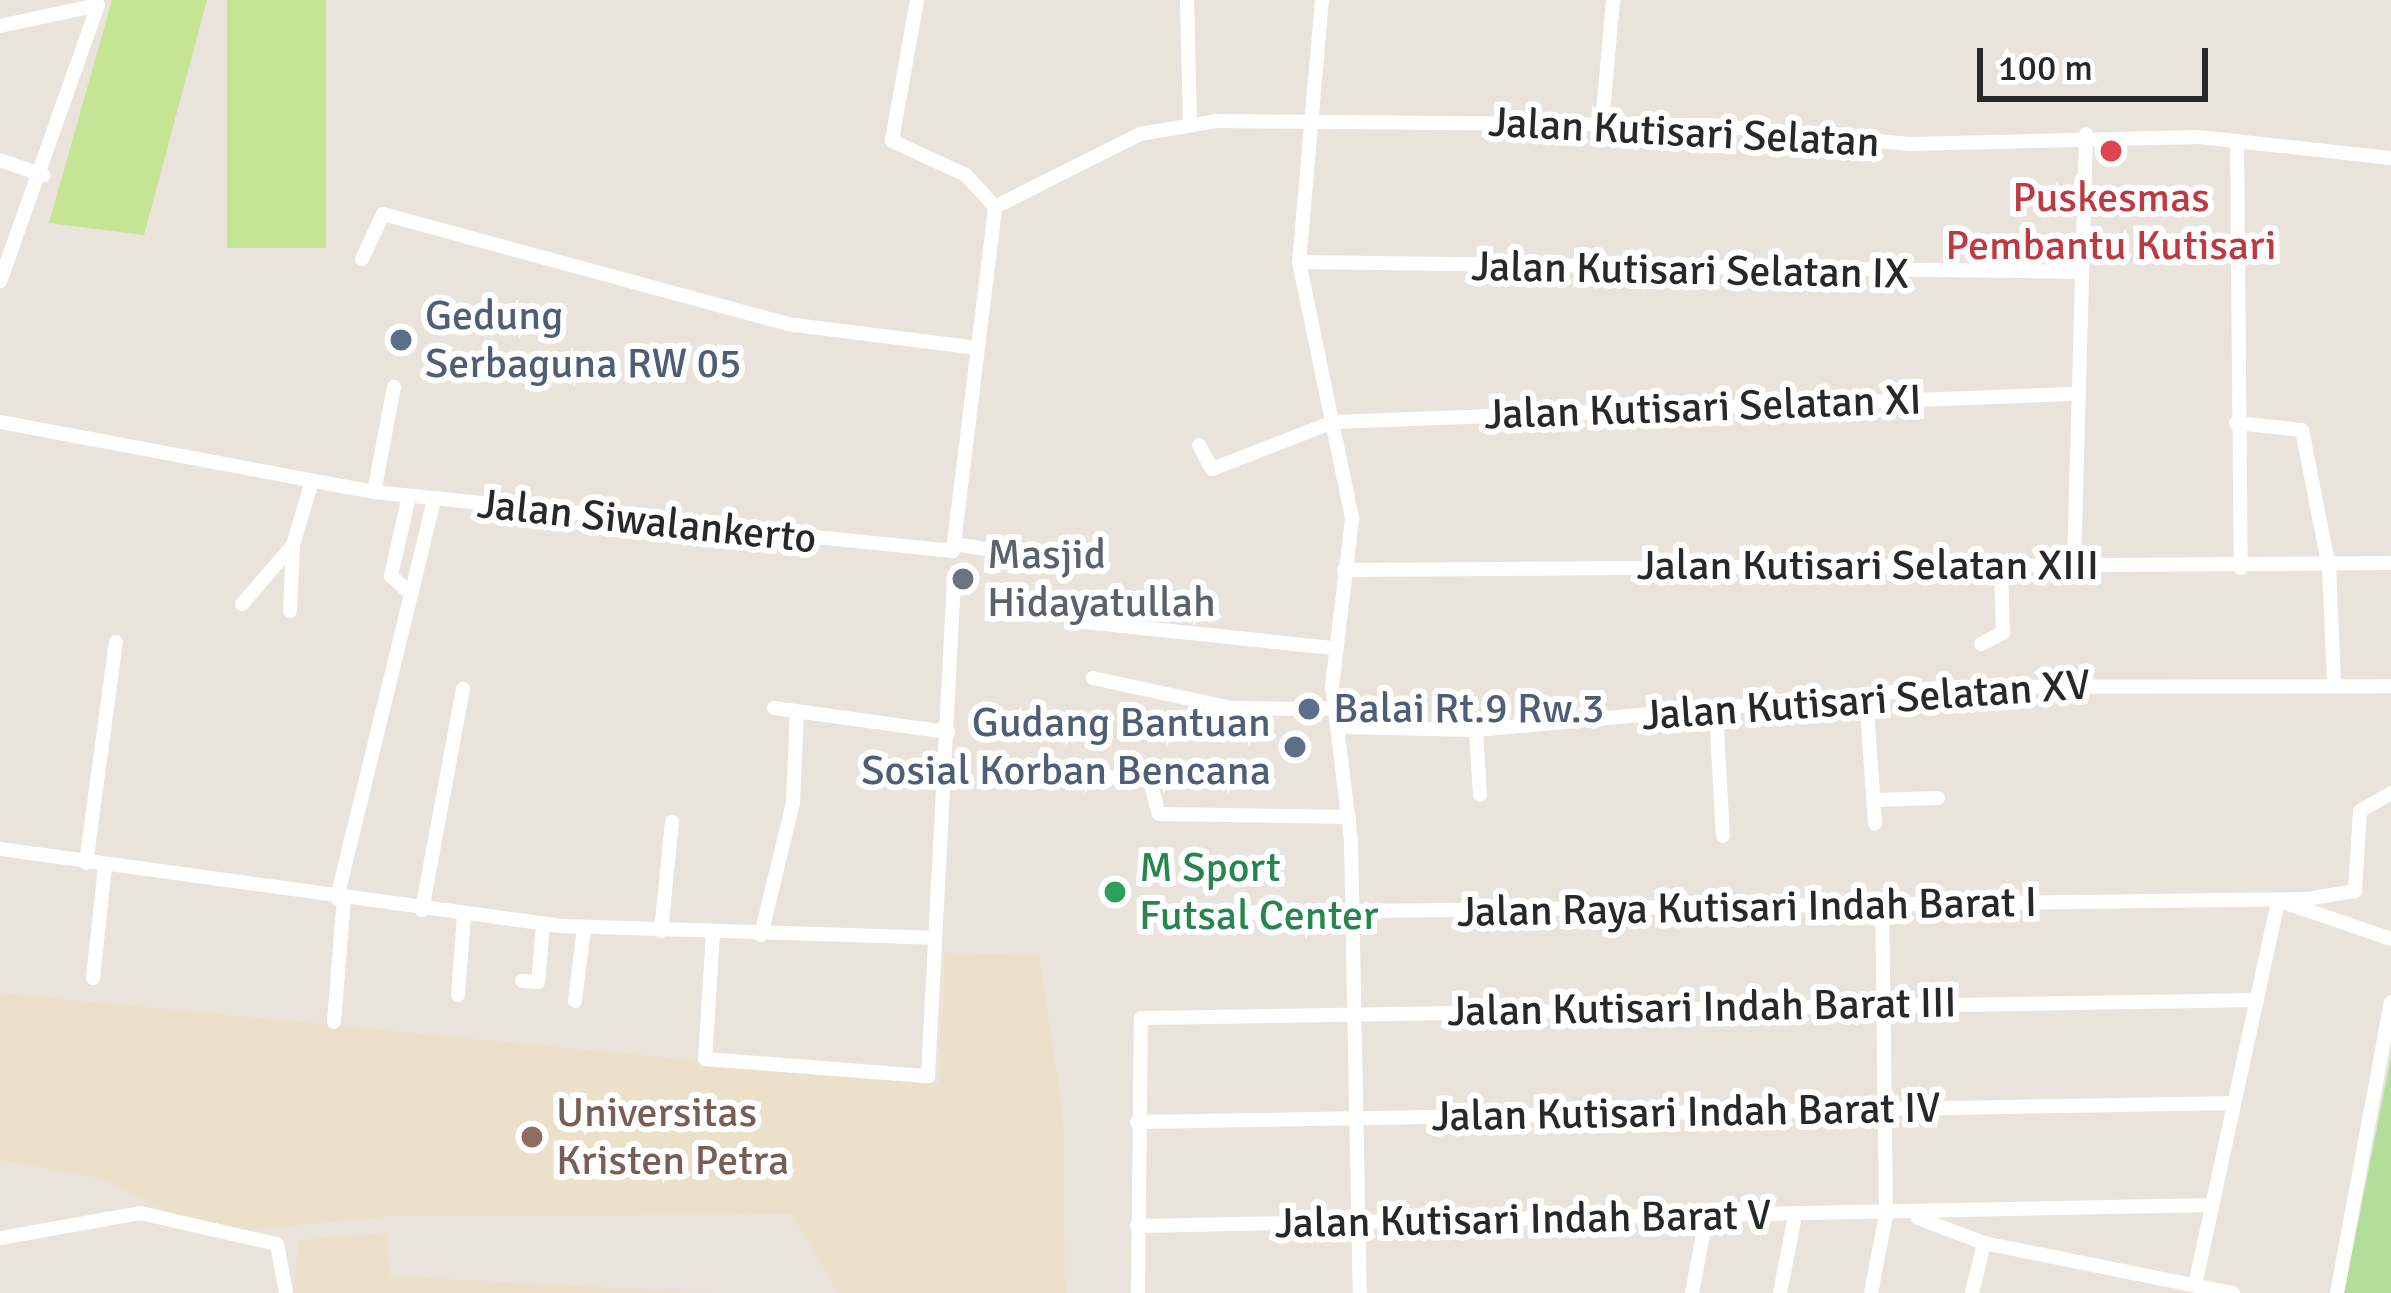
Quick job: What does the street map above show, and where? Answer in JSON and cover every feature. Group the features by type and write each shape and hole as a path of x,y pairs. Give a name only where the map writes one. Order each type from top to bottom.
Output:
{"street":[{"path":"713,933 706,1060 926,1076 948,732 953,547 970,347 995,207 966,175 892,141 917,0"},
{"path":"1187,0 1190,125"},
{"path":"1322,0 1316,120 1299,262 1352,519 1333,648 1334,708 1342,728 1351,840 1360,1293"},
{"path":"1602,124 1613,0"},
{"path":"0,26 98,5 43,175 0,281"},
{"name":"Jalan Kutisari Selatan","path":"995,207 1140,134 1190,125 1316,120 1602,124 1910,144 2086,134 2237,141 2391,158"},
{"path":"2074,564 2073,394 2086,134"},
{"path":"2237,141 2236,423 2241,568"},
{"path":"0,160 43,175"},
{"path":"362,259 383,214 849,336 970,347"},
{"name":"Jalan Kutisari Selatan IX","path":"1299,262 2080,272"},
{"path":"374,492 394,387"},
{"name":"Jalan Kutisari Selatan XI","path":"1199,446 1212,470 1333,422 2073,394"},
{"name":"Jalan Siwalankerto","path":"0,422 434,500 953,547 1084,564"},
{"path":"2236,423 2302,430 2329,567 2334,680"},
{"path":"290,611 293,544 312,481"},
{"path":"409,496 391,576 410,592"},
{"path":"334,1022 341,898 434,500"},
{"path":"242,604 293,544"},
{"name":"Jalan Kutisari Selatan XIII","path":"1345,570 2074,564 2241,568 2391,563"},
{"path":"1981,644 2003,633 2001,565"},
{"path":"1084,622 1333,648"},
{"path":"86,863 116,642"},
{"path":"1093,678 1232,708 1334,708"},
{"name":"Jalan Kutisari Selatan XV","path":"1342,728 1477,730 1866,695 2334,680 2391,686"},
{"path":"422,910 463,689"},
{"path":"1866,695 1875,824"},
{"path":"774,708 948,732"},
{"path":"760,935 793,802 797,712"},
{"path":"1716,712 1723,836"},
{"path":"1477,730 1480,795"},
{"path":"1078,774 1147,780 1159,814 1349,817"},
{"path":"2278,901 2355,891 2360,811 2391,793"},
{"path":"1875,800 1938,797"},
{"path":"661,931 672,823"},
{"path":"0,849 422,910 584,928 935,938"},
{"path":"93,978 105,866"},
{"path":"2278,901 2391,939"},
{"path":"2194,1285 2278,901"},
{"name":"Jalan Raya Kutisari Indah Barat I","path":"1215,913 2278,901"},
{"path":"1870,1293 1886,1215 1882,906"},
{"path":"458,995 464,915"},
{"path":"522,981 538,982 543,924"},
{"path":"575,1001 584,928"},
{"name":"Jalan Kutisari Indah Barat III","path":"1138,1122 1138,1024 1148,1016 2257,1000"},
{"path":"2337,1293 2391,1001"},
{"name":"Jalan Kutisari Indah Barat IV","path":"1138,1122 2234,1103"},
{"path":"1138,1122 1138,1293"},
{"name":"Jalan Kutisari Indah Barat V","path":"1137,1226 1886,1215 2212,1205"},
{"path":"0,1238 130,1211 277,1244 286,1293"},
{"name":"Jalan Kutisari Indah Barat V","path":"1908,1214 1984,1243 2234,1293"},
{"path":"1780,1293 1795,1216"},
{"path":"1692,1293 1706,1218"},
{"path":"1972,1293 1984,1243"}],"shaded area":[{"name":"Universitas Kristen Petra","path":"945,953 1039,955 1063,1114 1065,1293 838,1293 792,1214 392,1216 248,1230 193,1224 103,1179 0,1160 0,993 939,1084"},
{"path":"387,1233 390,1276 710,1293 293,1293 299,1240"}],"green space":[{"path":"112,0 207,0 144,235 49,223"},
{"path":"227,0 326,0 326,248 227,248"},
{"path":"2391,1057 2391,1293 2344,1293"}],"place":[{"name":"Puskesmas Pembantu Kutisari","path":"2111,151"},
{"name":"Gedung Serbaguna RW 05","path":"401,340"},
{"name":"Masjid Hidayatullah","path":"963,579"},
{"name":"Balai Rt.9 Rw.3","path":"1309,709"},
{"name":"Gudang Bantuan Sosial Korban Bencana","path":"1295,747"},
{"name":"M Sport Futsal Center","path":"1115,892"},
{"name":"Universitas Kristen Petra","path":"532,1137"}]}
